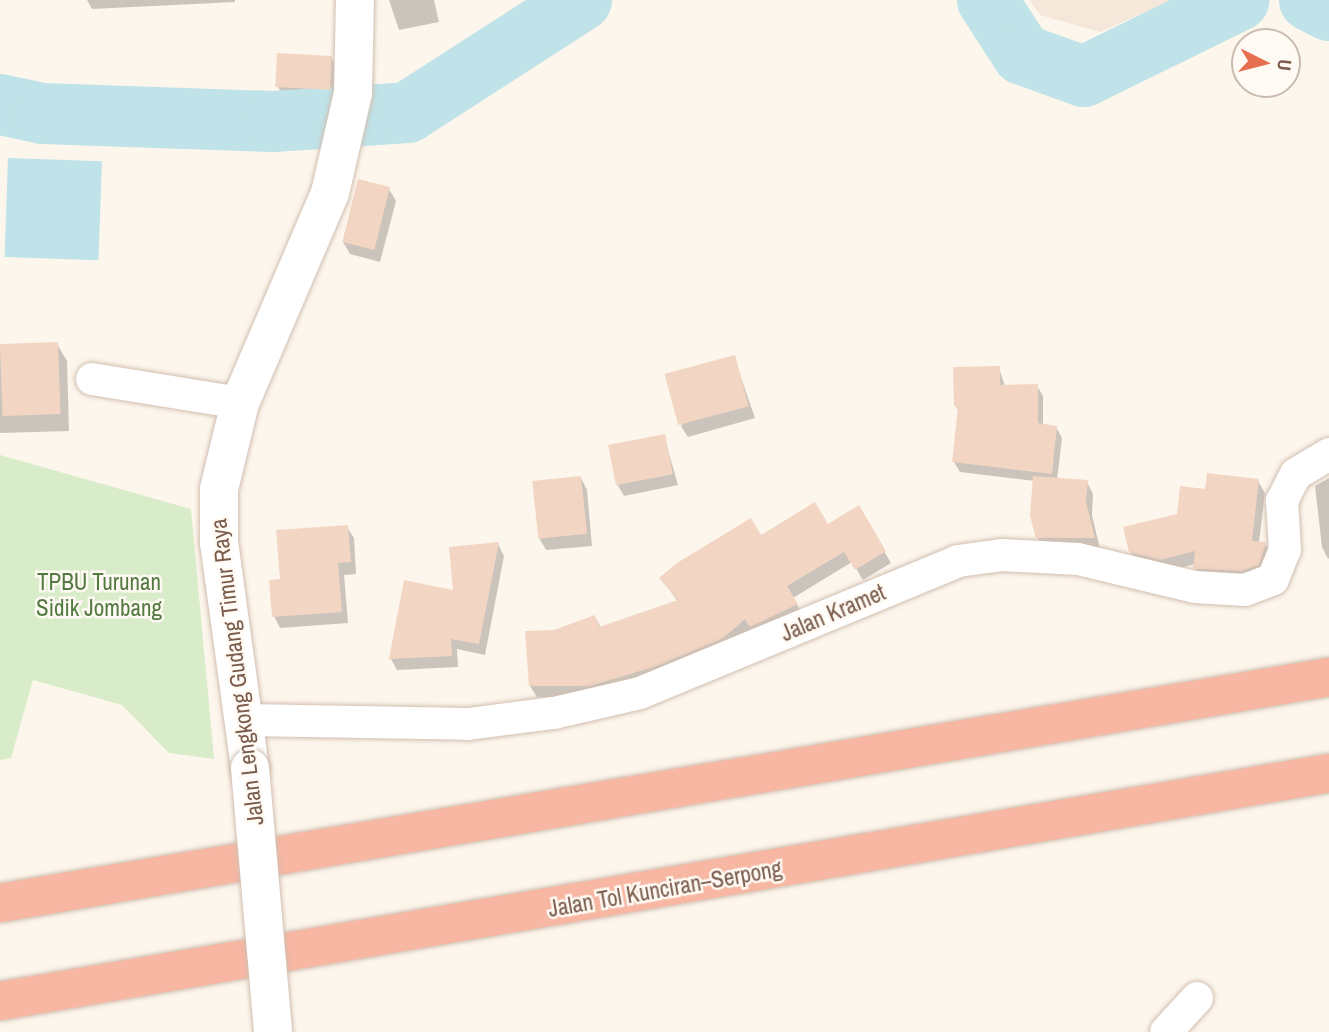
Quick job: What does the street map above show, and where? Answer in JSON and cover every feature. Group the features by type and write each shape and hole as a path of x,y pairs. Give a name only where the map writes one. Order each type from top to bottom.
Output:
{"highway":[{"path":"0,904 1329,677"},
{"name":"Jalan Tol Kunciran–Serpong","path":"0,1001 1329,774"}],"street":[{"name":"Jalan Lengkong Gudang Timur Raya","path":"273,1032 246,720 216,517 240,403 330,193 353,93 355,0"},
{"path":"92,379 240,403"},
{"name":"Jalan Kramet","path":"246,720 468,724 554,713 640,693 957,561 1002,555 1078,559 1195,587 1245,590 1273,579 1285,550 1282,501 1296,474 1329,454"},
{"path":"1166,1032 1197,998"}],"shaded area":[{"path":"1029,0 1172,0 1100,32 1040,15"}],"green space":[{"name":"TPBU Turunan Sidik Jombang","path":"0,455 191,509 214,759 169,753 122,705 33,680 11,758 0,760"}],"water":[{"path":"8,158 102,161 98,260 5,257"}],"building":[{"path":"277,53 332,56 330,90 275,87"},
{"path":"358,179 390,187 374,250 342,242"},
{"path":"58,342 61,414 3,416 0,344"},
{"path":"735,355 749,406 678,425 664,374"},
{"path":"1000,366 1000,385 1038,384 1038,423 1057,426 1052,474 952,462 958,407 954,407 953,367"},
{"path":"665,434 673,474 616,485 608,445"},
{"path":"1207,473 1259,479 1252,541 1266,542 1259,565 1242,571 1198,569 1193,568 1195,551 1160,560 1129,552 1123,527 1177,514 1180,486 1205,489"},
{"path":"581,476 587,534 538,539 532,481"},
{"path":"1033,476 1088,480 1086,502 1095,538 1036,538 1030,516"},
{"path":"815,502 828,524 859,505 886,551 855,570 844,552 787,586 798,604 750,627 745,619 722,639 657,666 590,686 529,686 525,631 554,630 595,615 599,627 678,600 659,578 677,563 751,518 761,535"},
{"path":"348,525 351,562 338,563 342,612 272,617 269,580 280,579 276,530"},
{"path":"499,542 479,644 451,639 452,656 389,659 404,580 453,590 449,547"}],"waterway":[{"path":"0,104 42,113 273,121 407,112 581,0"},
{"path":"987,0 1022,54 1083,76 1238,0"},
{"path":"1309,0 1329,10"}]}
